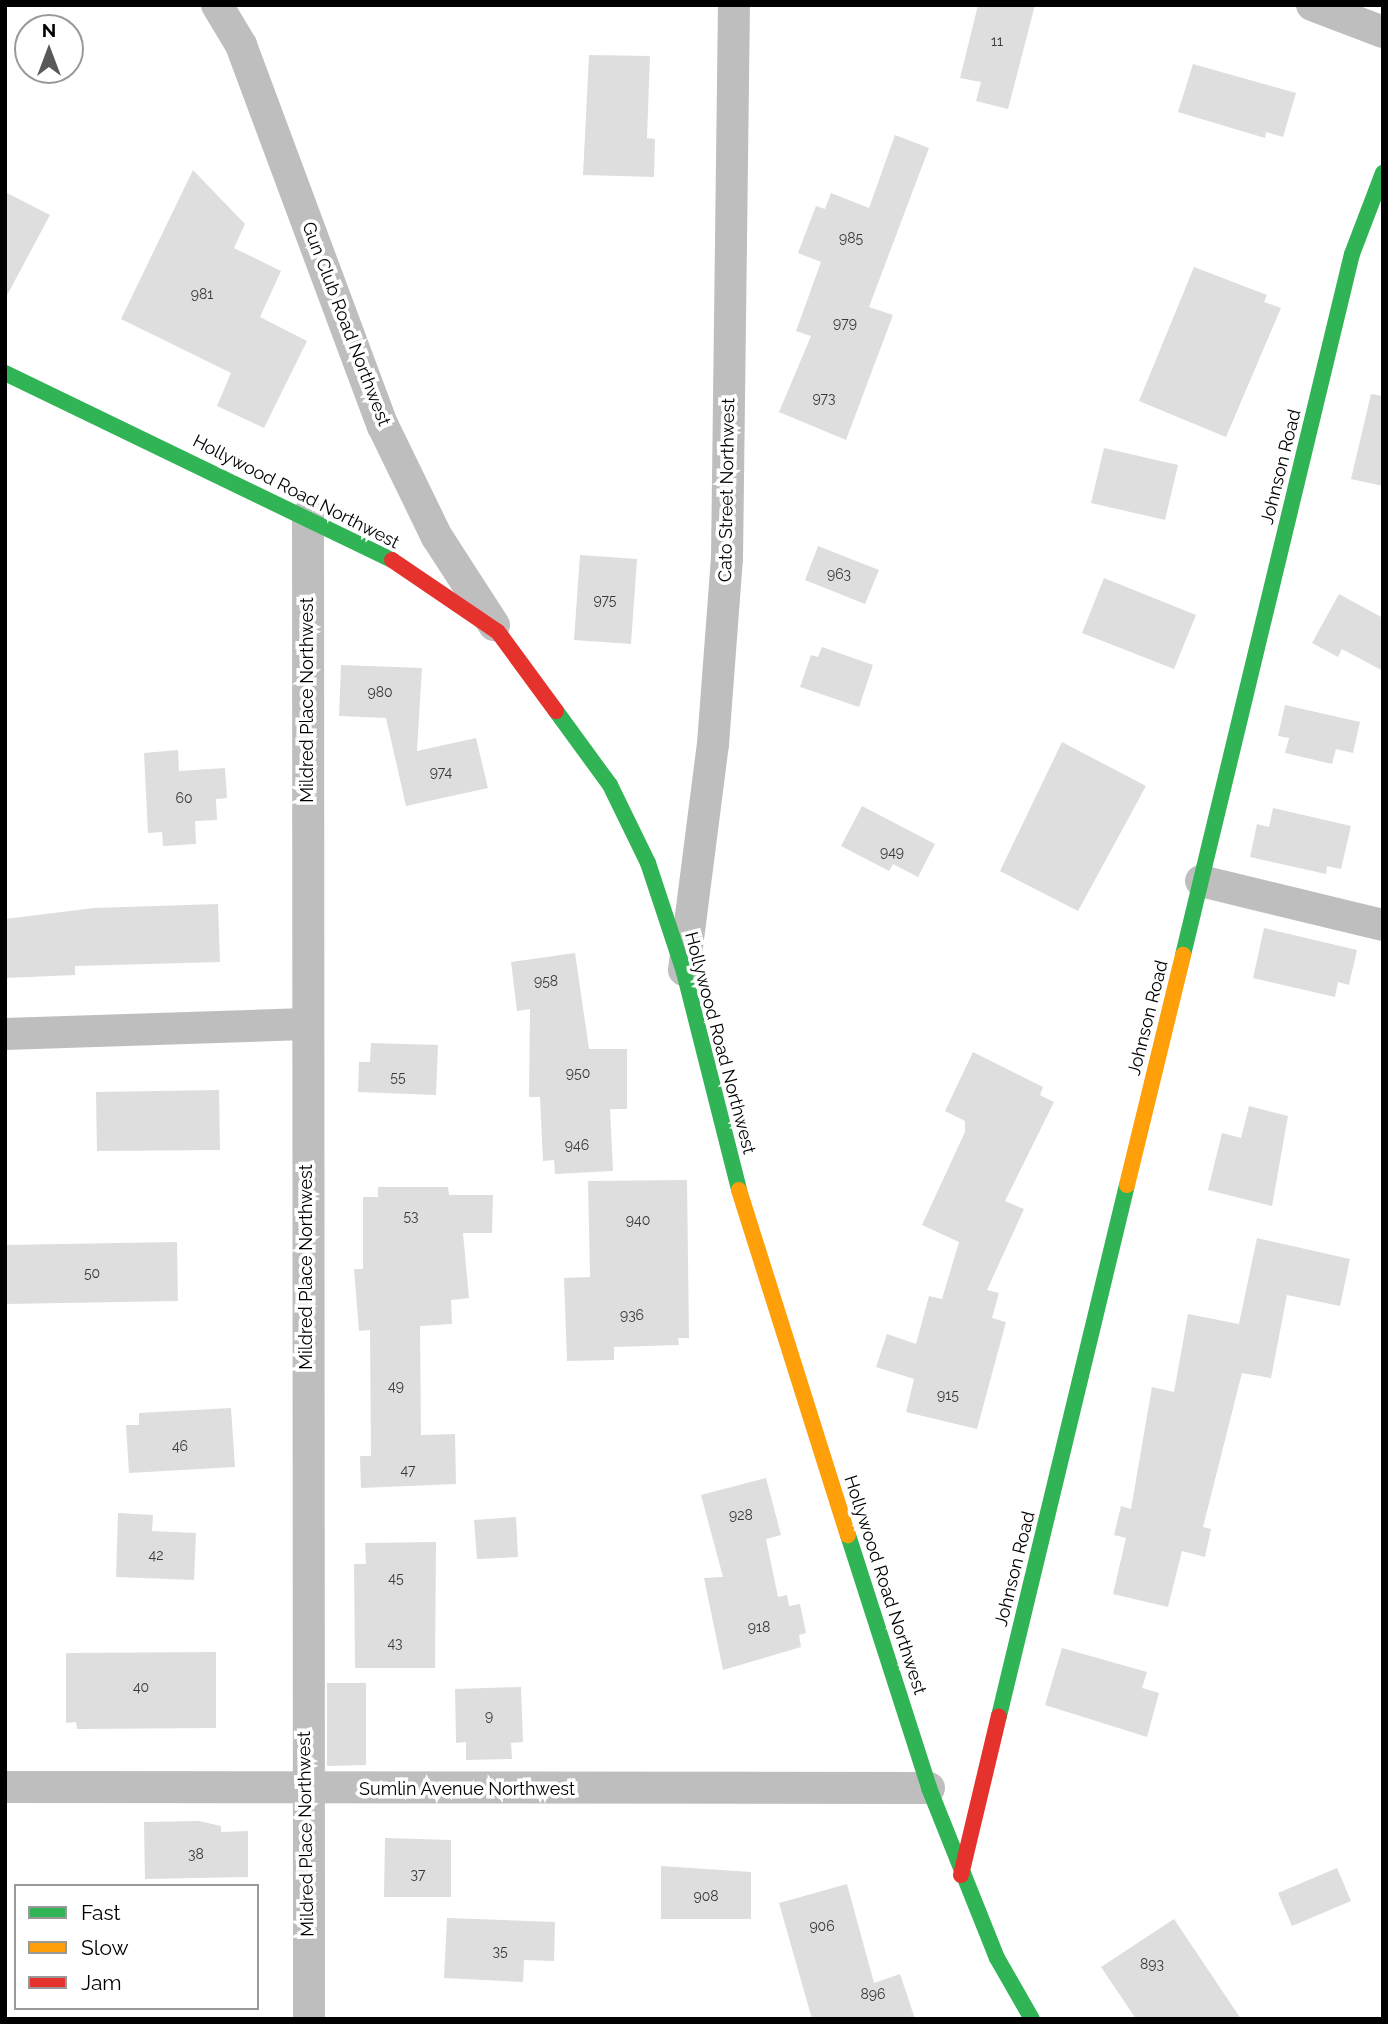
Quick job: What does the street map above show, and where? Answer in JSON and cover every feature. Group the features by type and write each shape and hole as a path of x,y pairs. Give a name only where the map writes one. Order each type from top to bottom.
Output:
{"street":[{"name":"Gun Club Road Northwest","path":"217,5 241,45 383,426 437,537 498,632"},
{"name":"Cato Street Northwest","path":"684,972 713,744 727,559 734,5"},
{"path":"1312,5 1383,32"},
{"name":"Johnson Road","path":"961,1875 1352,254 1383,173"},
{"name":"Hollywood Road Northwest","path":"5,373 307,515 392,560 498,632 610,785 649,863 684,972 738,1187 929,1788 961,1875 1032,2019"},
{"name":"Mildred Place Northwest","path":"307,515 305,1790 309,2019"},
{"path":"1201,881 1383,925"},
{"path":"5,1034 306,1024"},
{"name":"Sumlin Avenue Northwest","path":"5,1787 305,1790 929,1788"}],"building":[{"path":"978,5 1035,5 1008,109 976,101 981,82 960,78"},
{"path":"589,55 650,56 647,138 655,139 654,177 583,175"},
{"path":"1193,64 1296,93 1283,137 1266,132 1265,138 1178,112"},
{"path":"895,135 929,148 869,307 893,315 846,440 779,412 811,336 796,331 821,262 798,253 816,206 825,209 831,193 869,208"},
{"path":"193,170 245,224 234,248 281,271 260,317 307,341 264,428 217,406 231,373 121,319"},
{"path":"5,192 50,215 5,299"},
{"path":"1194,267 1267,295 1264,302 1281,308 1226,437 1139,401"},
{"path":"1371,394 1383,396 1383,486 1351,479"},
{"path":"1104,448 1178,465 1165,520 1091,503"},
{"path":"818,546 879,570 865,604 805,580"},
{"path":"580,555 637,559 631,644 574,640"},
{"path":"1104,578 1196,615 1174,669 1082,633"},
{"path":"1339,594 1383,618 1383,671 1342,649 1338,657 1312,643"},
{"path":"822,647 873,665 859,707 800,687 811,655 818,657"},
{"path":"341,665 422,668 417,751 476,738 488,788 406,806 386,718 339,716"},
{"path":"1285,705 1360,722 1353,753 1336,749 1332,764 1285,753 1289,738 1278,736"},
{"path":"1062,742 1146,786 1078,911 1000,871"},
{"path":"178,750 179,771 225,768 227,798 216,799 217,820 195,821 196,844 163,846 162,832 148,833 144,753"},
{"path":"862,806 935,844 918,877 893,864 889,871 841,846"},
{"path":"1273,808 1351,826 1341,869 1327,866 1326,874 1250,857 1257,824 1269,827"},
{"path":"218,904 220,962 75,966 75,975 5,978 5,919 94,908"},
{"path":"1264,928 1357,950 1349,985 1338,982 1335,997 1253,978"},
{"path":"575,953 589,1049 627,1049 627,1109 610,1109 613,1171 555,1174 554,1160 543,1161 540,1097 529,1097 530,1009 517,1011 511,962"},
{"path":"371,1043 438,1045 436,1095 358,1092 359,1062 370,1062"},
{"path":"973,1052 1043,1087 1040,1095 1054,1102 1005,1201 1024,1209 987,1290 999,1293 992,1318 1006,1322 977,1429 906,1412 914,1379 876,1367 887,1334 916,1344 929,1296 942,1299 959,1242 922,1225 965,1132 965,1121 945,1111"},
{"path":"219,1090 220,1150 97,1151 96,1092"},
{"path":"1249,1106 1288,1116 1272,1206 1208,1190 1222,1133 1241,1138"},
{"path":"687,1180 689,1338 678,1338 679,1345 614,1347 614,1360 567,1361 564,1278 590,1277 588,1181"},
{"path":"378,1187 448,1187 449,1195 493,1195 492,1233 463,1233 469,1298 451,1300 452,1324 420,1326 421,1435 455,1434 456,1484 361,1488 360,1456 371,1456 370,1330 359,1331 354,1269 363,1269 363,1197 378,1197"},
{"path":"1257,1238 1350,1259 1340,1306 1287,1295 1271,1378 1242,1373 1203,1527 1211,1529 1205,1557 1182,1551 1168,1607 1113,1594 1126,1538 1114,1535 1121,1506 1131,1509 1152,1387 1174,1392 1188,1314 1239,1324"},
{"path":"177,1242 178,1301 5,1304 5,1245"},
{"path":"231,1408 235,1467 129,1473 126,1425 139,1425 139,1413"},
{"path":"766,1478 781,1535 766,1539 778,1597 787,1595 789,1606 800,1604 806,1633 799,1635 801,1647 723,1670 704,1578 723,1577 701,1495"},
{"path":"118,1513 153,1515 152,1531 196,1533 194,1580 116,1577"},
{"path":"516,1517 518,1557 477,1559 474,1520"},
{"path":"436,1542 435,1668 355,1668 354,1564 366,1564 365,1543"},
{"path":"1062,1648 1147,1672 1142,1688 1159,1693 1147,1737 1045,1705"},
{"path":"216,1652 216,1728 77,1729 76,1722 66,1723 66,1653"},
{"path":"327,1683 366,1683 366,1765 327,1766"},
{"path":"521,1687 523,1742 511,1743 512,1759 466,1760 466,1742 456,1743 455,1689"},
{"path":"199,1821 221,1826 221,1832 248,1831 248,1877 145,1879 144,1822"},
{"path":"385,1838 451,1840 451,1897 384,1897"},
{"path":"661,1866 751,1872 751,1919 661,1919"},
{"path":"1337,1868 1351,1901 1292,1926 1278,1893"},
{"path":"847,1884 874,1983 900,1974 915,2019 812,2019 779,1903"},
{"path":"447,1918 555,1922 554,1961 524,1960 523,1982 444,1978"},
{"path":"1174,1919 1241,2019 1136,2019 1101,1967"}],"traffic: fast":[{"path":"1183,955 1352,254 1383,173"},
{"path":"5,373 392,560"},
{"path":"556,711 610,785 648,863 684,972 739,1190"},
{"path":"999,1716 1127,1185"},
{"path":"848,1535 929,1788 997,1958 1032,2019"}],"traffic: slow":[{"path":"1127,1185 1183,955"},
{"path":"739,1190 848,1535"}],"traffic: jam":[{"path":"392,560 498,632 556,711"},
{"path":"961,1875 999,1716"}]}
